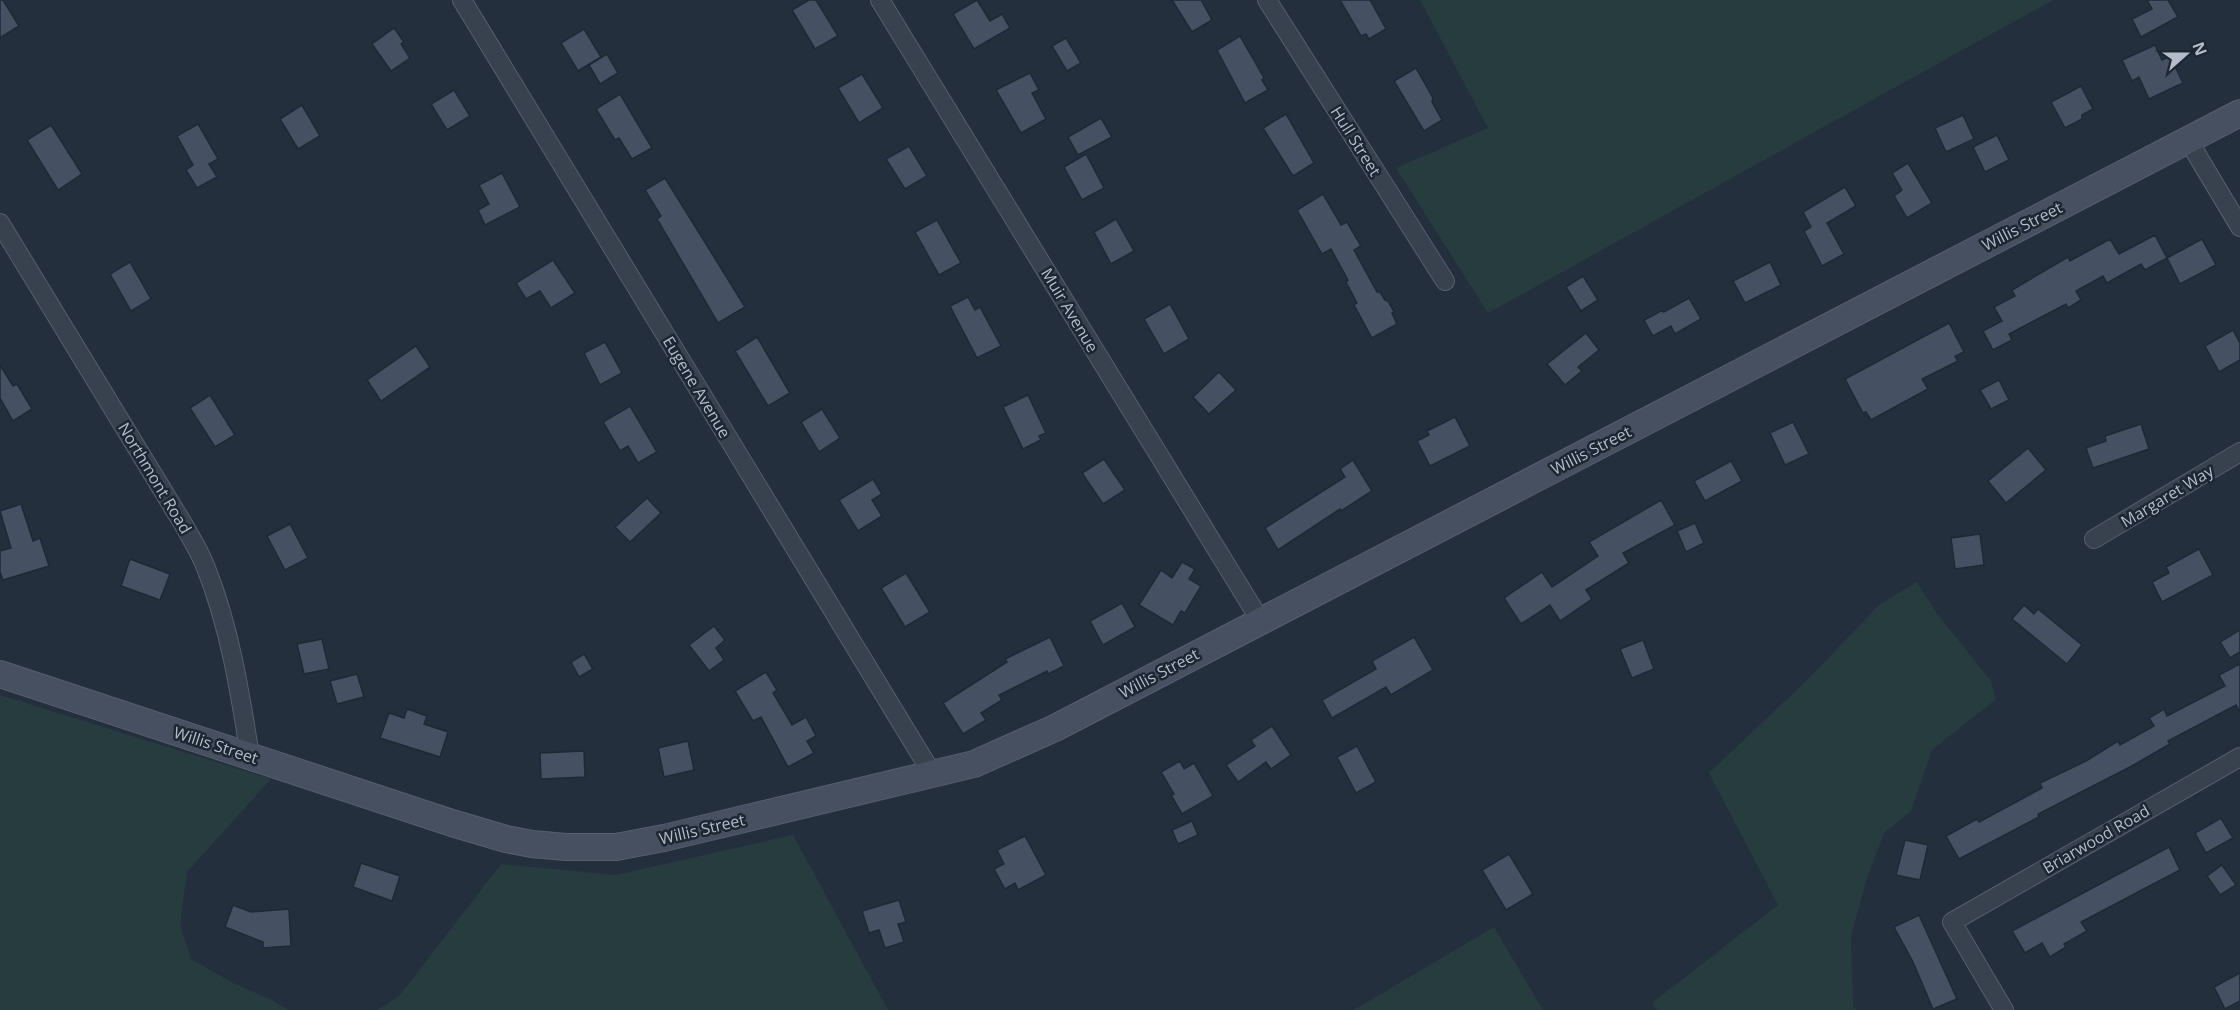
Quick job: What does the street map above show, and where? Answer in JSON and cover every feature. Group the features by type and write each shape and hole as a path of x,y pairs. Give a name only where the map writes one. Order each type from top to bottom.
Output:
{"main road":[{"name":"Willis Street","path":"0,674 365,795 506,839 555,846 616,847 664,838 933,775 974,764 1019,745 2240,113"}],"street":[{"name":"Eugene Avenue","path":"462,0 933,775"},
{"name":"Muir Avenue","path":"880,0 1260,620"},
{"name":"Hull Street","path":"1267,0 1445,281"},
{"path":"2188,140 2240,227"},
{"name":"Northmont Road","path":"0,223 206,565 230,644 250,756"},
{"name":"Margaret Way","path":"2094,539 2240,452"},
{"name":"Briarwood Road","path":"2004,1010 1952,922 2240,757"}],"green space":[{"path":"1420,0 2053,0 1488,313 1396,168 1488,128"},
{"path":"1917,582 1935,611 1991,681 1996,699 1932,750 1911,811 1884,833 1867,878 1851,936 1853,1006 1856,1010 1657,1010 1652,1003 1778,905 1709,773 1808,679 1880,604"},
{"path":"0,695 271,779 187,872 180,925 191,959 288,1010 0,1010"},
{"path":"793,835 888,1010 378,1010 400,995 501,864 616,875"},
{"path":"1494,927 1543,1010 1354,1010"}],"building":[{"path":"0,0 3,0 19,26 0,38"},
{"path":"809,0 816,0 838,36 815,49 792,10"},
{"path":"977,0 990,21 1002,14 1010,28 974,49 953,14"},
{"path":"1172,0 1201,0 1212,20 1192,32"},
{"path":"1340,0 1370,0 1386,29 1369,39 1366,34 1361,36"},
{"path":"2147,0 2168,0 2178,17 2141,37 2132,19 2152,9"},
{"path":"394,28 404,42 401,44 410,58 391,71 372,44"},
{"path":"584,29 601,57 578,71 561,43"},
{"path":"1240,36 1264,78 1262,80 1268,90 1245,103 1217,50"},
{"path":"1066,38 1081,63 1067,71 1052,46"},
{"path":"2155,45 2162,60 2170,56 2183,83 2149,99 2139,77 2132,81 2122,60"},
{"path":"607,54 618,73 600,84 589,65"},
{"path":"1416,68 1442,120 1424,131 1394,81"},
{"path":"1030,73 1039,90 1032,93 1046,119 1021,133 996,90"},
{"path":"862,74 883,108 859,123 838,88"},
{"path":"2081,86 2093,109 2082,115 2082,119 2065,128 2051,102"},
{"path":"454,90 470,116 447,130 431,104"},
{"path":"620,94 652,148 632,159 619,138 615,140 596,109"},
{"path":"302,105 320,136 298,149 280,119"},
{"path":"1286,114 1314,163 1293,176 1263,128"},
{"path":"1963,115 1974,139 1946,152 1935,128"},
{"path":"1101,118 1112,137 1078,155 1068,137"},
{"path":"198,124 218,159 209,164 217,177 197,188 186,170 193,165 177,136"},
{"path":"51,125 82,174 58,190 27,140"},
{"path":"1997,135 2009,160 1985,172 1973,147"},
{"path":"909,146 927,176 905,189 886,159"},
{"path":"1086,154 1104,188 1082,200 1064,167"},
{"path":"1908,163 1932,203 1907,218 1894,196 1902,190 1892,173"},
{"path":"502,173 520,207 485,225 478,210 489,204 479,185"},
{"path":"665,178 745,307 718,323 657,219 661,216 645,190"},
{"path":"1845,187 1856,206 1827,223 1844,254 1822,266 1804,231 1811,227 1803,212"},
{"path":"1323,194 1341,225 1347,222 1361,246 1354,250 1377,292 1380,292 1388,301 1394,312 1392,313 1397,324 1372,338 1354,305 1357,303 1346,282 1348,280 1331,249 1322,254 1297,210"},
{"path":"1116,219 1134,251 1111,264 1094,232"},
{"path":"937,220 961,263 939,275 915,232"},
{"path":"2155,235 2167,258 2145,270 2141,264 2107,283 2103,276 2076,291 2081,300 2068,308 2066,304 2009,334 2012,340 1993,350 1983,331 2002,321 1994,307 2015,296 2012,290 2068,257 2070,261 2110,239 2119,254"},
{"path":"2202,239 2216,265 2180,284 2167,258"},
{"path":"553,260 575,293 551,308 540,291 526,299 516,283"},
{"path":"130,262 151,299 131,311 110,274"},
{"path":"1770,262 1781,285 1745,303 1733,281"},
{"path":"1583,276 1598,300 1581,311 1566,287"},
{"path":"968,297 975,310 980,307 1001,346 977,358 950,306"},
{"path":"1689,298 1701,319 1675,334 1671,326 1653,336 1644,320"},
{"path":"1170,304 1189,339 1164,354 1144,319"},
{"path":"1949,323 1964,352 1955,356 1958,361 1922,379 1928,389 1871,420 1866,412 1863,413 1845,379"},
{"path":"2233,330 2240,343 2240,360 2219,372 2205,346"},
{"path":"1586,333 1599,350 1578,367 1582,371 1565,385 1547,364"},
{"path":"757,337 790,393 768,406 735,351"},
{"path":"605,342 622,373 600,385 584,353"},
{"path":"416,346 430,367 381,401 367,380"},
{"path":"0,365 13,386 17,384 32,409 13,421 0,398"},
{"path":"1219,372 1236,390 1209,414 1193,397"},
{"path":"1999,380 2009,400 1991,409 1980,390"},
{"path":"210,395 235,435 215,447 190,408"},
{"path":"1028,395 1046,433 1039,436 1041,440 1023,449 1003,407"},
{"path":"630,406 657,452 638,463 628,446 620,451 603,422"},
{"path":"822,409 840,438 819,452 801,422"},
{"path":"1455,417 1470,446 1430,466 1417,441 1429,435 1427,431"},
{"path":"1793,422 1809,454 1785,465 1770,433"},
{"path":"2141,424 2149,449 2093,468 2086,448 2106,441 2105,436"},
{"path":"2028,448 2046,470 2006,503 1988,481"},
{"path":"1104,459 1125,490 1103,504 1082,473"},
{"path":"1353,460 1372,491 1278,550 1265,528 1345,477 1340,469"},
{"path":"1731,461 1742,481 1705,501 1694,481"},
{"path":"873,479 882,494 872,500 882,516 858,531 839,500"},
{"path":"647,498 661,513 630,542 615,527"},
{"path":"1661,500 1675,525 1623,553 1629,563 1586,590 1592,599 1560,621 1550,605 1521,624 1504,598 1542,572 1552,587 1598,556 1589,542"},
{"path":"21,504 33,541 40,538 49,566 3,580 0,572 0,551 11,548 0,511"},
{"path":"1695,523 1704,543 1686,552 1677,531"},
{"path":"290,524 308,558 285,570 267,536"},
{"path":"1980,534 1984,565 1955,569 1951,538"},
{"path":"2199,549 2213,575 2162,602 2152,582 2169,573 2166,567"},
{"path":"130,559 170,574 160,600 121,586"},
{"path":"1182,562 1195,569 1189,579 1201,586 1185,613 1181,611 1173,625 1139,605 1161,570 1172,578"},
{"path":"906,573 930,612 905,627 881,588"},
{"path":"1122,603 1135,627 1103,645 1090,621"},
{"path":"2024,605 2034,614 2038,609 2082,645 2067,664 2012,619"},
{"path":"714,626 725,640 716,648 724,660 709,671 689,645"},
{"path":"2240,630 2240,652 2230,658 2220,642"},
{"path":"1050,637 1064,666 1048,674 1047,671 999,695 1002,700 981,713 986,720 963,734 943,703 1007,662 1005,659"},
{"path":"1414,637 1433,670 1391,695 1386,687 1332,718 1322,700 1376,669 1372,661"},
{"path":"322,639 329,669 304,674 297,644"},
{"path":"1643,640 1654,669 1632,678 1620,649"},
{"path":"584,654 593,669 579,677 571,662"},
{"path":"2240,664 2240,712 2236,705 2168,741 2170,744 2130,767 2038,814 2039,817 1959,859 1946,836 1977,819 1979,822 2042,788 2040,783 2086,761 2118,741 2120,745 2154,726 2149,718 2164,709 2167,716 2225,686 2219,675"},
{"path":"766,672 777,690 773,693 792,725 806,717 816,736 807,741 814,753 788,767 761,717 753,721 735,691"},
{"path":"357,674 364,697 337,704 330,681"},
{"path":"407,709 427,716 424,724 448,732 440,757 380,738 389,713 404,718"},
{"path":"1272,726 1291,755 1271,769 1266,762 1238,782 1226,765 1255,746 1251,740"},
{"path":"688,741 694,770 664,777 658,748"},
{"path":"1357,746 1376,782 1356,793 1337,757"},
{"path":"584,751 585,777 541,779 540,753"},
{"path":"1180,761 1184,769 1194,763 1213,796 1182,814 1161,772"},
{"path":"2221,818 2233,838 2206,853 2195,833"},
{"path":"1192,821 1198,835 1178,844 1172,830"},
{"path":"1025,836 1046,875 1018,890 1015,883 1005,889 994,869 1004,864 997,850"},
{"path":"1905,840 1928,845 1920,880 1896,875"},
{"path":"2169,847 2180,870 2081,922 2087,931 2064,944 2066,947 2050,957 2042,943 2025,953 2012,931"},
{"path":"1509,854 1533,894 1506,910 1482,870"},
{"path":"361,863 400,876 392,901 353,887"},
{"path":"2222,865 2236,885 2220,895 2207,876"},
{"path":"899,900 906,922 898,924 904,942 885,948 879,930 869,933 862,911"},
{"path":"233,905 251,912 289,909 291,946 263,948 263,942 225,927"},
{"path":"1919,915 1957,999 1933,1009 1913,962 1894,927"},
{"path":"2240,973 2240,1001 2225,1009 2214,987"}]}
